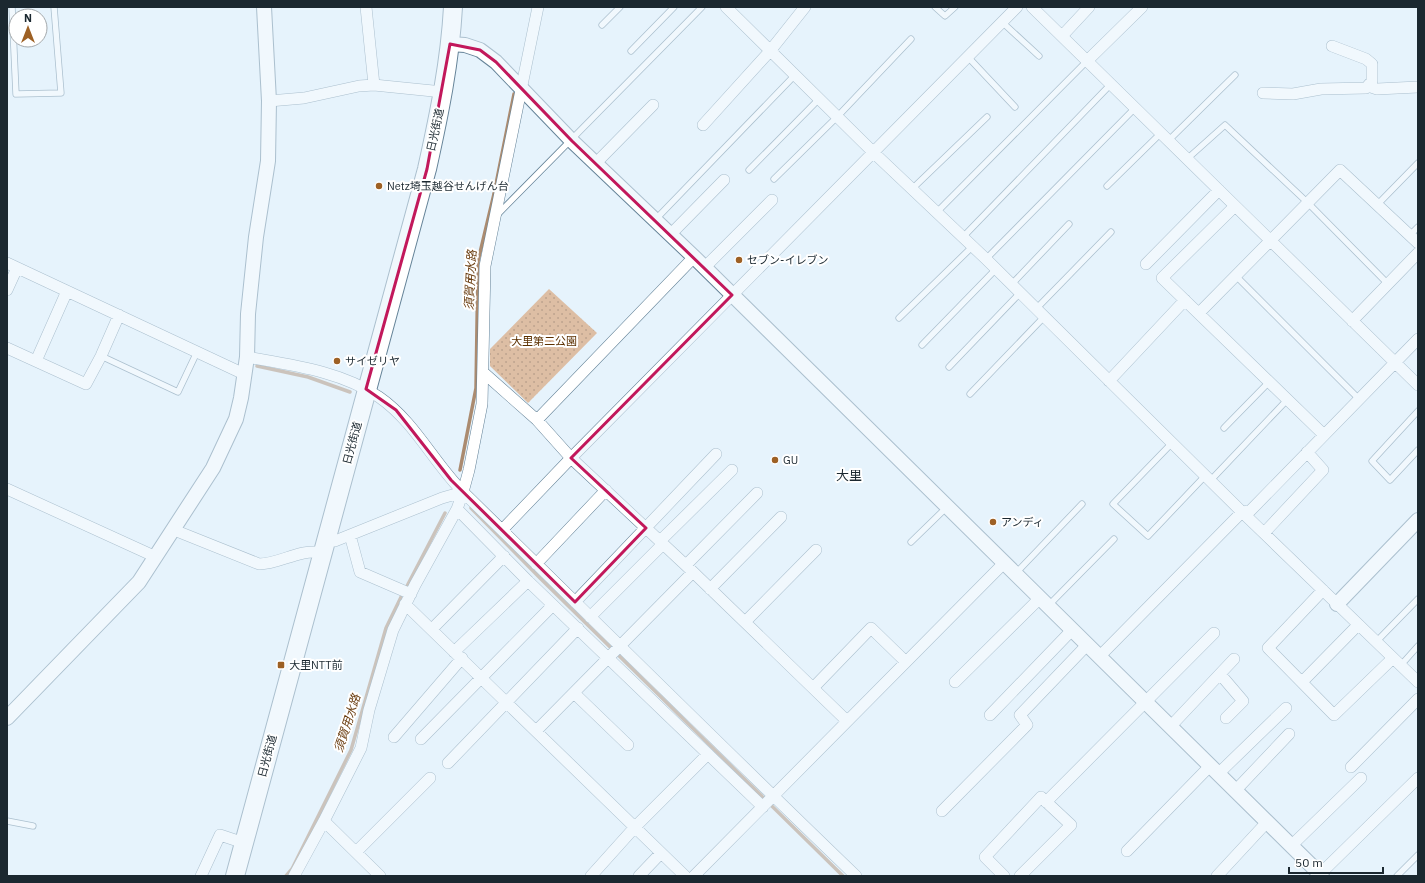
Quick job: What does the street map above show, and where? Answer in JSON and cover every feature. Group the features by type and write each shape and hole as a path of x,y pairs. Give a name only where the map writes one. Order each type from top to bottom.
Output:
{"main road":[{"name":"日光街道","path":"235,876 427,168 443,92 450,44 453,7"}],"street":[{"path":"7,718 139,582 213,468 234,425 241,398 247,357 250,298 268,162 269,101 264,7"},
{"path":"366,7 374,85"},
{"path":"294,876 361,748 369,710 393,630 405,604 457,510 463,492 469,470 482,404 484,373 485,266 538,7"},
{"path":"726,7 874,153 986,259 1207,478 1418,682"},
{"path":"704,125 770,51 806,7"},
{"path":"503,529 571,458 1017,7"},
{"path":"1032,7 1418,385"},
{"path":"1062,36 1089,7"},
{"path":"1087,61 1142,7"},
{"path":"450,44 465,45 480,50 496,62 572,141 694,257 1320,875 1418,778"},
{"path":"1263,93 1293,94 1321,89 1366,88 1372,81 1372,64 1366,59 1332,46"},
{"path":"269,101 304,98 359,86 374,85 443,92"},
{"path":"1368,86 1377,89 1418,87"},
{"path":"596,163 653,106"},
{"path":"1199,313 1340,170 1415,235"},
{"path":"670,235 724,180"},
{"path":"1146,264 1219,190"},
{"path":"704,268 772,200"},
{"path":"1235,206 1162,278 1324,435"},
{"path":"1352,321 1418,252"},
{"path":"537,420 694,257"},
{"path":"7,290 12,265 244,374"},
{"path":"36,361 67,291"},
{"path":"1109,381 1185,300"},
{"path":"7,348 86,384 101,356 119,315"},
{"path":"1099,657 1242,512 1250,510 1418,339"},
{"path":"247,357 308,369 366,389 396,410 463,492 503,529 536,564 856,876"},
{"path":"484,373 537,420 571,458 745,622 847,721"},
{"path":"1264,533 1323,470 1307,452"},
{"path":"575,602 716,454"},
{"path":"590,617 732,470"},
{"path":"7,489 156,557"},
{"path":"536,564 606,490"},
{"path":"174,530 259,564 268,564 313,551 442,498 463,492"},
{"path":"536,731 620,646 757,493"},
{"path":"457,510 528,581 763,807"},
{"path":"710,589 781,517"},
{"path":"1337,604 1418,520"},
{"path":"350,535 360,572 411,594"},
{"path":"745,622 816,550"},
{"path":"432,629 504,556"},
{"path":"694,876 1004,563"},
{"path":"394,737 458,655 528,581"},
{"path":"1323,590 1268,648 1334,715 1397,662"},
{"path":"955,682 1044,602"},
{"path":"405,604 685,876"},
{"path":"421,739 480,677 553,605"},
{"path":"1302,682 1358,624"},
{"path":"448,763 578,628"},
{"path":"813,688 872,628 906,662"},
{"path":"990,715 1072,630"},
{"path":"1046,802 1214,633"},
{"path":"942,811 1027,725 1020,715 1087,645"},
{"path":"1170,727 1234,659"},
{"path":"1220,674 1243,701 1226,718"},
{"path":"574,693 628,745"},
{"path":"1351,767 1418,699"},
{"path":"1128,851 1214,770 1286,708"},
{"path":"1235,790 1289,734"},
{"path":"591,876 635,827 708,754"},
{"path":"356,852 430,778"},
{"path":"1291,846 1361,778"},
{"path":"1004,876 984,857 1041,797 1071,825 1020,876"},
{"path":"324,821 380,876"},
{"path":"1217,876 1267,822"},
{"path":"201,876 220,835 244,843"},
{"path":"639,876 661,853"}],"lane":[{"path":"12,7 16,94 61,93 54,7"},
{"path":"602,25 620,7"},
{"path":"631,51 674,7"},
{"path":"494,218 572,141 702,7"},
{"path":"935,7 945,16 955,7"},
{"path":"1002,22 1039,56"},
{"path":"774,179 838,117 911,38"},
{"path":"968,57 1015,107"},
{"path":"937,212 1087,61"},
{"path":"655,220 795,75"},
{"path":"1107,186 1235,75"},
{"path":"962,237 1111,84"},
{"path":"749,170 819,99"},
{"path":"986,259 1135,108"},
{"path":"912,189 986,117"},
{"path":"1187,158 1225,125 1308,203 1388,284"},
{"path":"1378,204 1418,162"},
{"path":"1011,285 1069,224"},
{"path":"1036,309 1111,232"},
{"path":"899,318 972,246"},
{"path":"922,345 996,269"},
{"path":"1236,276 1359,399"},
{"path":"949,367 1020,293"},
{"path":"970,394 1044,317"},
{"path":"101,356 178,392 197,352"},
{"path":"1224,428 1269,382"},
{"path":"1172,443 1113,504 1148,536 1287,400"},
{"path":"1418,411 1372,461 1390,480 1418,450"},
{"path":"1015,574 1082,504"},
{"path":"911,542 947,507"},
{"path":"1044,602 1114,539"},
{"path":"1376,642 1418,599"},
{"path":"1397,662 1418,646"},
{"path":"7,821 33,826"},
{"path":"1397,876 1418,855"}],"highlighted area":[{"path":"450,44 480,50 496,62 572,141 732,295 571,458 646,528 575,602 451,480 396,410 366,389 427,169"}],"green space":[{"name":"大里第二公園","path":"549,289 597,333 528,403 490,366 490,349"}],"waterway":[{"name":"須賀用水路","path":"460,470 476,388 478,261 494,194 514,94"},
{"path":"257,366 308,377 350,392"},
{"path":"471,508 541,579 843,876"},
{"name":"須賀用水路","path":"406,588 445,513"},
{"name":"須賀用水路","path":"286,876 292,869 351,750 386,628 403,593"}],"place":[{"name":"Netz埼玉越谷せんげん台","path":"379,186"},
{"name":"セブン-イレブン","path":"739,260"},
{"name":"サイゼリヤ","path":"337,361"},
{"name":"GU","path":"775,460"},
{"name":"アンディ","path":"993,522"},
{"name":"大里NTT前","path":"281,665"}],"district":[{"name":"大里","path":"849,475"}]}
